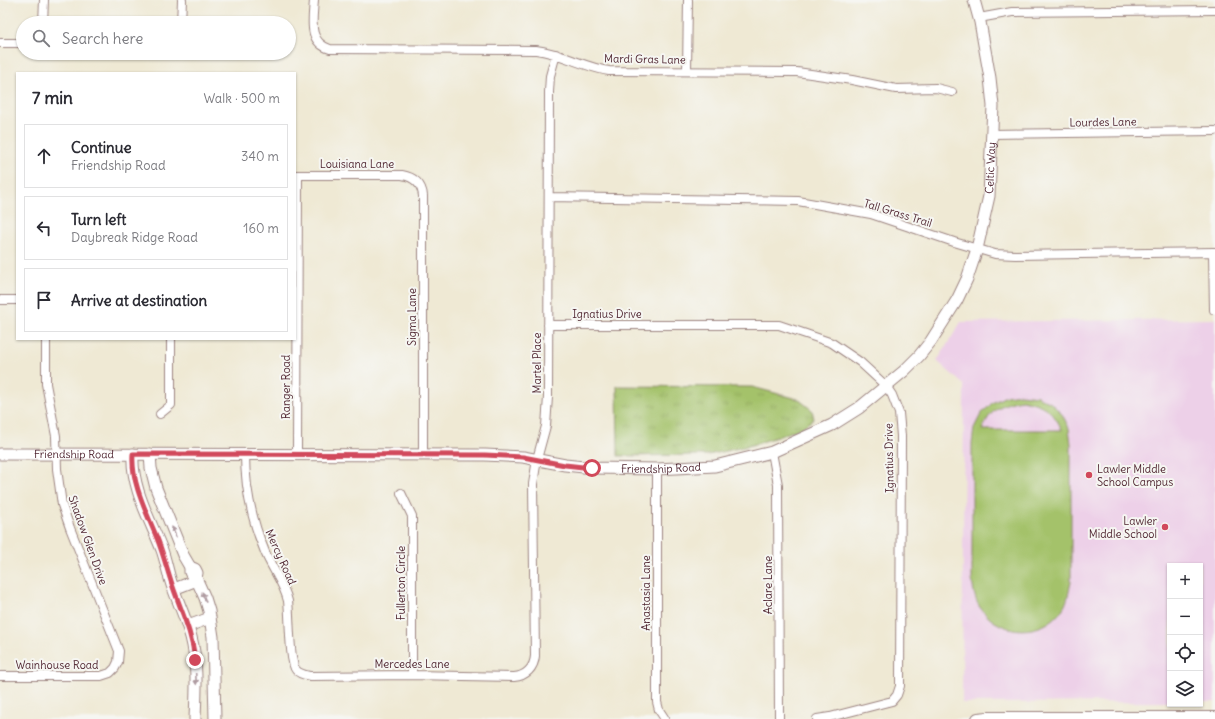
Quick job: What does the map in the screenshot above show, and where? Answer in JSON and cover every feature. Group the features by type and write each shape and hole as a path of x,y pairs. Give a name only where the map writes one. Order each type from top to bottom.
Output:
{"main road":[{"path":"978,719 1215,718"}],"street":[{"path":"43,16 44,0"},
{"path":"181,16 182,0"},
{"name":"Mardi Gras Lane","path":"314,0 313,32 318,42 327,48 334,50 528,50 556,54 591,67 609,71 797,72 852,80 896,89 936,88 952,92"},
{"path":"687,72 688,0"},
{"name":"Celtic Way","path":"940,328 964,286 977,249 989,196 993,106 990,78 979,18 974,0"},
{"path":"979,18 1012,12 1215,10"},
{"path":"0,43 16,43"},
{"name":"Martel Place","path":"529,671 535,656 534,484 536,459 546,426 548,397 549,84 556,54"},
{"name":"Lourdes Lane","path":"992,134 1215,131"},
{"name":"Louisiana Lane","path":"296,175 402,175 408,176 417,181"},
{"name":"Ranger Road","path":"296,175 297,454"},
{"name":"Sigma Lane","path":"417,181 422,190 423,196 422,454"},
{"name":"Tall Grass Trail","path":"549,197 798,201 871,214 995,254 1214,252"},
{"path":"1214,252 1214,310"},
{"path":"0,300 16,300"},
{"name":"Ignatius Drive","path":"548,325 779,325 832,344 860,362 886,386 892,395 899,413 901,436 900,686 897,695 892,701 817,719"},
{"name":"Friendship Road","path":"0,454 485,455 523,457 565,465 592,468 657,469 715,466 772,452 832,425 859,408 904,371 919,356 940,328"},
{"name":"Shadow Glen Drive","path":"46,340 46,384 56,436 59,487 66,517 119,651 118,662 112,671"},
{"path":"160,414 171,405 171,340"},
{"name":"Aclare Lane","path":"772,452 778,485 779,719"},
{"path":"133,454 133,467 137,486 162,551 193,644 197,690 195,719"},
{"path":"150,454 151,468 156,488 183,555 190,568 190,572 192,576 197,579 205,598 210,618 213,637 215,719"},
{"name":"Mercy Road","path":"245,454 248,495 254,522 265,553 283,584 288,600 291,658 295,670"},
{"name":"Anastasia Lane","path":"657,469 657,702 663,718"},
{"name":"Fullerton Circle","path":"401,493 412,516 412,674"},
{"path":"174,589 197,579"},
{"path":"188,626 210,618"},
{"name":"Mercedes Lane","path":"295,670 310,676 412,674 514,677 529,671"},
{"name":"Wainhouse Road","path":"0,676 104,676 112,671"}],"shaded area":[{"name":"Lawler Middle School Campus","path":"1215,319 1215,702 1203,702 1203,563 1167,563 1167,702 962,703 964,385 937,361 961,322"}],"green space":[{"path":"617,386 752,387 798,399 812,410 814,419 801,428 780,436 752,445 708,455 618,456"},
{"path":"1021,394 1037,396 1051,403 1062,414 1069,428 1071,444 1071,581 1068,596 1066,604 1054,619 1033,629 1011,629 990,619 978,604 972,581 972,444 974,428 981,414 992,403 1006,396","holes":["1022,400 1042,406 1055,417 1062,430 982,430 989,417 997,409"]}],"place":[{"name":"Lawler Middle School Campus","path":"1089,475"},
{"name":"Lawler Middle School","path":"1165,527"}],"route":[{"path":"195,660 189,628 171,583 162,551 140,496 133,467 133,454 485,455 523,457 565,465 592,468"}]}
